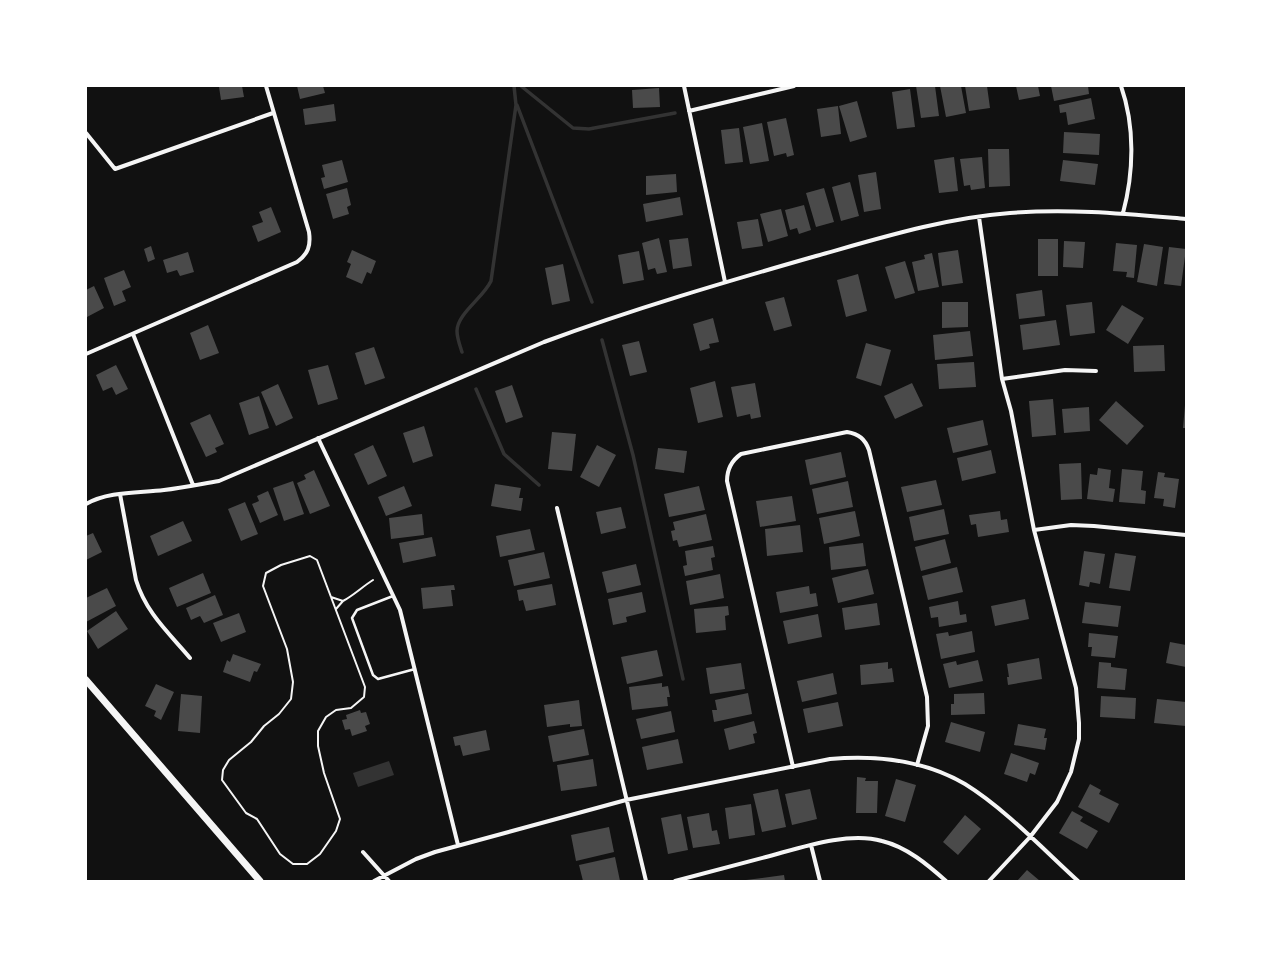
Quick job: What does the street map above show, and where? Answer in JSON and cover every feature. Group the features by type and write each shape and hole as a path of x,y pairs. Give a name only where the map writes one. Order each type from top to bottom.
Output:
{"street":[{"path":"86,354 297,262 309,250 309,232 266,86"},
{"path":"684,86 724,282"},
{"path":"689,111 794,86"},
{"path":"1121,86 1128,116 1131,141 1131,168 1128,196 1123,213"},
{"path":"86,133 115,169 273,113"},
{"path":"86,504 93,500 120,494 165,490 219,481 544,342 724,282 915,228 1011,213 1123,213 1186,219"},
{"path":"979,217 1002,379 1011,411 1034,530 1076,688 1079,724 1075,757 1065,788 1057,802 1030,837 989,881"},
{"path":"133,334 193,485"},
{"path":"1002,379 1065,370 1096,371"},
{"path":"793,767 727,481 730,465 735,458 741,454 841,433 853,433 859,435 869,450 927,697 928,726 917,765"},
{"path":"318,438 394,596 404,623 458,845"},
{"path":"120,494 140,594 154,616 190,658"},
{"path":"86,499 93,500"},
{"path":"557,508 646,881"},
{"path":"1034,530 1071,525 1186,535"},
{"path":"86,680 260,881"},
{"path":"374,881 385,877 416,859 458,845 626,800 830,759 879,758 917,765 936,771 965,784 993,805 1078,881"},
{"path":"675,881 811,845 856,838 881,840 895,845 912,854 946,881"},
{"path":"811,845 820,881"},
{"path":"363,852 388,881"},
{"path":"382,881 385,877"}],"lane":[{"path":"394,596 357,610 352,618 372,675 378,679 414,668"}],"path":[{"path":"310,556 317,560 336,609 365,687 364,698 351,708 336,710 326,717 318,731 318,746 324,773 340,819 336,831 320,854 307,864 293,864 280,854 257,819 246,813 222,780 223,770 229,760 251,742 264,726 279,714 291,699 293,682 287,650 263,586 266,573 281,565 310,556"},
{"path":"336,609 343,601 356,594 365,585 373,580"},
{"path":"331,597 343,601"}],"shaded area":[{"path":"389,761 394,775 358,787 353,773"}],"building":[{"path":"242,86 244,97 221,100 219,87"},
{"path":"297,86 323,86 325,93 300,99"},
{"path":"916,86 935,86 939,116 921,118"},
{"path":"940,86 961,86 966,113 946,117"},
{"path":"965,86 987,86 990,108 969,111"},
{"path":"1016,86 1038,86 1040,96 1019,100"},
{"path":"1051,86 1088,86 1089,94 1054,101"},
{"path":"659,88 660,107 633,108 632,90"},
{"path":"910,89 915,127 897,129 892,92"},
{"path":"1091,98 1095,119 1068,125 1066,112 1060,113 1059,105"},
{"path":"857,101 867,137 850,142 839,106"},
{"path":"334,104 336,121 305,125 303,109"},
{"path":"838,106 841,134 821,137 817,109"},
{"path":"786,118 794,155 787,157 786,153 774,156 767,122"},
{"path":"762,123 769,161 750,164 743,127"},
{"path":"739,128 743,162 725,164 721,130"},
{"path":"1064,132 1100,134 1099,155 1063,153"},
{"path":"988,149 1009,149 1010,186 989,187"},
{"path":"954,157 958,191 939,193 934,160"},
{"path":"982,157 985,188 971,190 970,185 964,186 960,159"},
{"path":"342,160 348,182 324,189 321,178 325,177 322,165"},
{"path":"1063,160 1098,164 1095,185 1060,181"},
{"path":"876,172 881,209 864,212 858,175"},
{"path":"676,174 677,192 646,195 646,176"},
{"path":"850,182 859,216 841,221 832,187"},
{"path":"347,188 351,205 347,207 349,214 333,219 326,194"},
{"path":"824,188 834,222 816,227 806,193"},
{"path":"680,197 683,215 646,222 643,204"},
{"path":"804,205 811,230 799,234 797,228 790,230 785,210"},
{"path":"271,207 281,232 258,242 252,226 263,222 259,212"},
{"path":"781,209 788,236 768,242 760,214"},
{"path":"758,219 763,246 742,249 737,222"},
{"path":"659,238 667,272 657,274 655,268 648,270 642,243"},
{"path":"688,238 692,266 673,269 669,240"},
{"path":"1038,239 1058,239 1058,276 1038,276"},
{"path":"1064,241 1085,242 1083,268 1063,267"},
{"path":"1116,243 1137,245 1134,278 1126,277 1127,272 1113,271"},
{"path":"1144,244 1163,247 1157,286 1137,282"},
{"path":"151,246 155,259 148,262 144,249"},
{"path":"1169,247 1186,249 1181,286 1164,284"},
{"path":"352,250 376,261 371,274 367,272 362,284 346,277 351,264 347,262"},
{"path":"958,250 963,283 942,286 938,253"},
{"path":"639,251 644,280 623,284 618,255"},
{"path":"188,252 194,272 180,276 177,270 167,273 163,260"},
{"path":"932,253 939,287 918,291 912,262 925,259 924,255"},
{"path":"905,261 915,293 895,299 885,267"},
{"path":"563,264 570,301 552,305 545,268"},
{"path":"124,270 131,287 122,291 126,301 114,306 104,278"},
{"path":"858,274 867,311 846,317 837,280"},
{"path":"94,286 104,308 87,317 86,290"},
{"path":"1042,290 1045,316 1019,319 1016,294"},
{"path":"784,297 792,326 774,331 765,302"},
{"path":"942,302 968,302 968,327 942,328"},
{"path":"1092,302 1095,333 1070,336 1066,305"},
{"path":"1122,305 1144,318 1128,344 1106,330"},
{"path":"713,318 719,342 709,344 710,348 700,351 693,324"},
{"path":"1056,320 1060,345 1023,350 1020,325"},
{"path":"208,325 219,353 200,360 190,333"},
{"path":"970,331 973,356 935,360 933,335"},
{"path":"639,341 647,372 630,376 622,345"},
{"path":"866,343 891,350 881,386 856,378"},
{"path":"1164,345 1165,371 1134,372 1133,346"},
{"path":"374,347 385,378 365,385 355,353"},
{"path":"974,362 976,387 939,389 937,364"},
{"path":"116,365 128,389 116,395 112,387 103,391 96,375"},
{"path":"328,365 338,399 318,405 308,370"},
{"path":"715,381 723,417 698,423 690,388"},
{"path":"755,383 761,417 751,419 750,414 737,417 731,387"},
{"path":"912,383 923,406 895,419 884,396"},
{"path":"278,384 293,418 276,426 261,392"},
{"path":"512,385 523,417 506,423 495,391"},
{"path":"259,396 269,428 249,435 239,403"},
{"path":"1053,399 1056,435 1032,437 1029,401"},
{"path":"1116,401 1144,426 1127,445 1099,420"},
{"path":"1185,405 1186,428 1183,428"},
{"path":"1089,407 1090,431 1064,433 1062,409"},
{"path":"210,414 224,444 215,448 217,452 206,457 190,423"},
{"path":"983,420 988,445 953,453 947,428"},
{"path":"424,426 433,456 413,463 403,433"},
{"path":"552,432 576,434 572,471 548,469"},
{"path":"373,445 387,476 368,485 354,454"},
{"path":"597,445 616,455 599,487 580,477"},
{"path":"658,448 687,451 684,473 655,469"},
{"path":"991,450 996,473 962,481 957,458"},
{"path":"841,452 846,477 810,485 805,460"},
{"path":"1081,463 1082,499 1061,500 1059,464"},
{"path":"1098,468 1111,470 1109,488 1115,489 1113,502 1087,499 1090,474 1097,475"},
{"path":"1122,469 1143,471 1141,490 1146,491 1145,504 1119,502"},
{"path":"314,470 330,506 310,514 297,483 306,479 304,475"},
{"path":"1158,472 1165,473 1164,477 1179,479 1175,508 1163,506 1164,499 1154,498"},
{"path":"936,480 942,505 907,512 901,487"},
{"path":"293,481 304,514 284,521 273,488"},
{"path":"848,481 853,507 817,514 812,489"},
{"path":"495,484 521,488 519,498 523,498 521,511 491,506"},
{"path":"404,486 412,506 386,516 378,497"},
{"path":"699,486 705,510 669,517 664,494"},
{"path":"268,491 278,515 260,523 252,504 259,501 257,496"},
{"path":"792,496 796,521 760,527 756,501"},
{"path":"245,502 258,534 241,541 228,509"},
{"path":"621,507 626,528 601,534 596,512"},
{"path":"944,509 949,534 914,541 909,517"},
{"path":"855,511 860,536 824,544 819,518"},
{"path":"1000,511 1001,520 1007,519 1009,532 978,537 976,524 971,525 969,515"},
{"path":"422,514 424,535 391,539 389,518"},
{"path":"706,514 712,540 679,547 677,540 673,541 671,531 675,530 673,522"},
{"path":"183,521 192,541 158,556 150,536"},
{"path":"800,525 803,552 767,556 765,529"},
{"path":"530,529 535,550 500,557 496,536"},
{"path":"93,533 102,552 86,560 86,536"},
{"path":"432,537 436,556 403,563 399,543"},
{"path":"945,539 951,563 921,571 915,547"},
{"path":"863,543 866,566 831,570 829,547"},
{"path":"713,546 715,557 711,558 713,570 685,576 683,566 687,565 685,551"},
{"path":"1084,551 1105,554 1100,584 1090,582 1089,587 1079,585"},
{"path":"544,552 550,578 514,586 508,560"},
{"path":"1115,553 1136,556 1130,591 1109,588"},
{"path":"636,564 641,585 607,593 602,572"},
{"path":"957,567 963,592 928,600 922,576"},
{"path":"868,569 874,594 838,603 832,578"},
{"path":"203,573 211,593 177,607 169,588"},
{"path":"720,574 724,598 690,605 686,581"},
{"path":"552,584 556,605 526,611 523,600 519,601 517,590"},
{"path":"454,585 455,590 451,590 453,606 423,609 421,588"},
{"path":"809,586 810,594 816,593 818,606 780,613 776,592"},
{"path":"107,588 116,606 86,622 86,598"},
{"path":"642,592 646,612 626,617 627,622 613,625 608,599"},
{"path":"215,595 223,615 204,623 200,616 191,620 186,608"},
{"path":"1025,599 1029,619 995,626 991,606"},
{"path":"958,601 960,615 966,614 967,622 939,627 938,617 931,618 929,607"},
{"path":"1085,602 1121,606 1118,627 1082,623"},
{"path":"877,603 880,625 845,630 842,608"},
{"path":"728,606 729,615 725,616 726,630 696,633 694,609"},
{"path":"116,611 128,629 98,649 87,631"},
{"path":"239,613 246,632 221,642 213,623"},
{"path":"818,614 822,637 788,644 783,621"},
{"path":"972,631 975,652 941,659 936,634 948,632 949,636"},
{"path":"1089,633 1118,636 1115,658 1091,656 1092,647 1088,647"},
{"path":"1170,642 1186,645 1186,667 1166,663"},
{"path":"657,650 663,676 627,684 621,657"},
{"path":"233,654 261,664 257,672 254,671 250,682 223,672 227,660 230,662"},
{"path":"1039,658 1042,679 1008,685 1007,677 1009,677 1007,664"},
{"path":"978,660 983,681 949,688 943,664 956,661 957,665"},
{"path":"888,662 888,669 892,668 894,682 861,685 860,665"},
{"path":"1099,662 1111,663 1111,667 1127,669 1125,690 1097,688"},
{"path":"741,663 745,689 710,694 706,668"},
{"path":"833,673 837,694 802,702 797,681"},
{"path":"662,683 662,687 668,686 670,697 667,697 668,706 632,710 629,687"},
{"path":"156,684 174,692 161,720 154,716 156,711 145,706"},
{"path":"748,693 752,714 714,722 712,710 717,710 715,700"},
{"path":"984,693 985,714 951,715 951,704 954,704 954,694"},
{"path":"181,694 202,696 200,733 178,731"},
{"path":"1101,696 1136,698 1135,719 1100,717"},
{"path":"1157,699 1186,702 1186,726 1154,723"},
{"path":"579,700 582,726 570,727 570,724 547,727 544,705"},
{"path":"838,702 843,726 808,733 803,709"},
{"path":"360,710 361,713 366,712 370,724 365,726 367,731 352,736 350,729 345,730 342,720 347,719 346,715"},
{"path":"671,711 675,732 641,739 636,719"},
{"path":"754,721 757,733 753,734 755,743 729,750 724,729"},
{"path":"951,722 985,732 980,752 945,742"},
{"path":"1018,724 1046,729 1044,738 1047,738 1045,750 1014,745"},
{"path":"584,729 589,755 553,762 548,736"},
{"path":"486,730 490,750 463,756 460,745 455,746 453,737"},
{"path":"678,739 683,763 647,770 642,747"},
{"path":"1011,753 1039,763 1035,775 1030,773 1027,782 1004,774"},
{"path":"593,759 597,786 561,791 557,765"},
{"path":"857,777 866,778 865,781 878,781 877,813 856,813"},
{"path":"896,779 916,785 905,822 885,816"},
{"path":"1090,784 1101,790 1099,794 1119,804 1109,823 1078,807"},
{"path":"778,789 786,827 762,832 753,794"},
{"path":"810,789 817,819 792,825 785,794"},
{"path":"751,804 755,835 729,839 725,808"},
{"path":"1072,811 1083,817 1080,821 1098,831 1087,849 1059,833"},
{"path":"709,813 712,831 717,830 720,844 693,848 687,817"},
{"path":"681,814 688,850 668,854 661,818"},
{"path":"965,815 981,829 958,855 943,842"},
{"path":"609,827 614,852 576,861 571,835"},
{"path":"615,857 620,881 583,881 579,865"},
{"path":"1027,870 1040,881 1017,881"},
{"path":"784,875 785,881 746,881 746,880"}],"waterway":[{"path":"462,352 457,331 458,325 461,318 491,281 516,105 514,86"},
{"path":"521,86 573,128 589,129 675,113"},
{"path":"517,105 592,302"},
{"path":"602,340 633,455 683,679"},
{"path":"476,389 504,454 539,485"}]}
